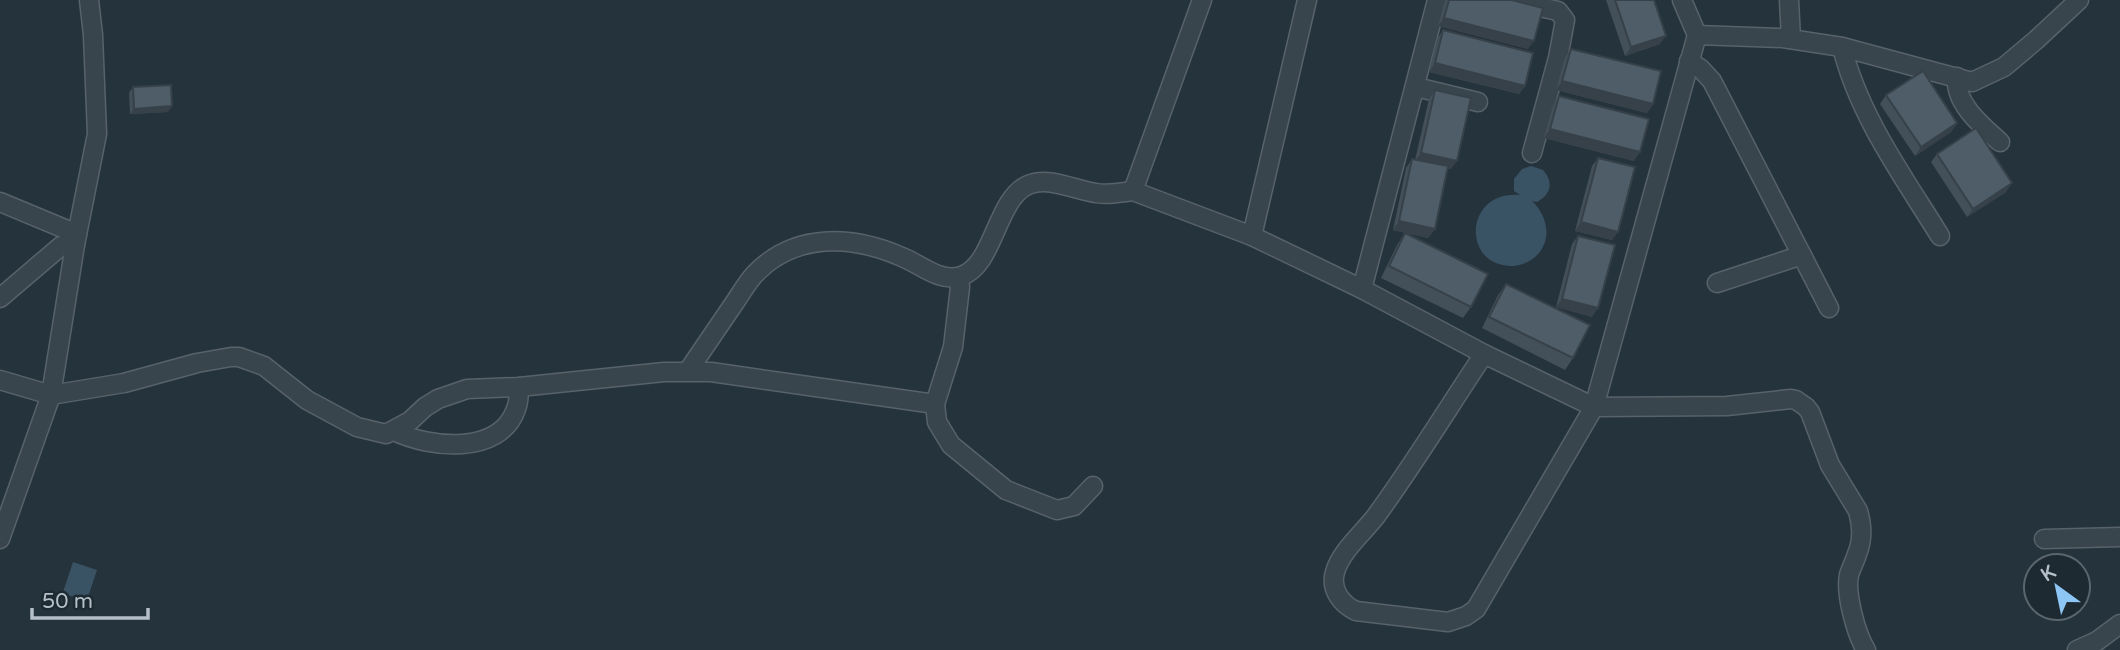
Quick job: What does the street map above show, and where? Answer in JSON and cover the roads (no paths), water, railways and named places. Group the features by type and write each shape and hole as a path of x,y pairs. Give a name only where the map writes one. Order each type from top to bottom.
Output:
{"street":[{"path":"0,539 51,395 76,240 97,134 89,0"},
{"path":"1133,191 1202,0"},
{"path":"1252,236 1307,0"},
{"path":"1362,289 1437,0"},
{"path":"1508,0 1558,11 1564,17 1565,23 1532,153"},
{"path":"1483,354 1377,515 1339,562 1334,575 1336,590 1349,608 1448,622 1476,609 1594,407 1696,35 1682,0"},
{"path":"1789,0 1791,40"},
{"path":"1696,35 1791,40 1842,47 1972,82 2004,67 2079,0"},
{"path":"1842,47 1847,68 1868,116 1940,236"},
{"path":"1689,61 1712,81 1829,308"},
{"path":"1956,78 1956,86 1962,100 2000,142"},
{"path":"1416,87 1478,102"},
{"path":"688,371 752,276 772,260 806,244 831,241 861,244 893,253 940,276 959,277 976,267 1013,198 1029,185 1047,182 1107,194 1133,191 1252,236 1362,289 1483,354 1594,407 1727,406 1796,400 1806,407 1826,455 1858,510 1859,548 1849,573 1847,587 1862,642 1867,650"},
{"path":"0,202 76,240"},
{"path":"0,298 61,246 76,240"},
{"path":"1717,283 1802,255"},
{"path":"959,277 953,347 935,404 937,422 951,445 1006,490 1057,510 1074,506 1093,486"},
{"path":"0,380 51,395 124,383 197,363 239,357 256,361 307,400 357,427 386,434 410,421 425,407 452,393 481,387 519,387 643,373 711,372 935,404"},
{"path":"394,431 413,439 438,444 461,445 481,440 508,423 517,407 519,387"},
{"path":"2044,539 2120,537"},
{"path":"2077,650 2120,625"}],"water":[{"path":"1531,166 1543,170 1550,184 1545,196 1537,202 1532,201 1545,221 1544,244 1535,257 1523,264 1510,266 1494,262 1483,253 1477,241 1476,228 1480,215 1488,204 1502,197 1520,195 1514,191 1514,179 1522,169"},
{"path":"73,562 97,570 86,603 79,601 79,597 62,595"}]}
